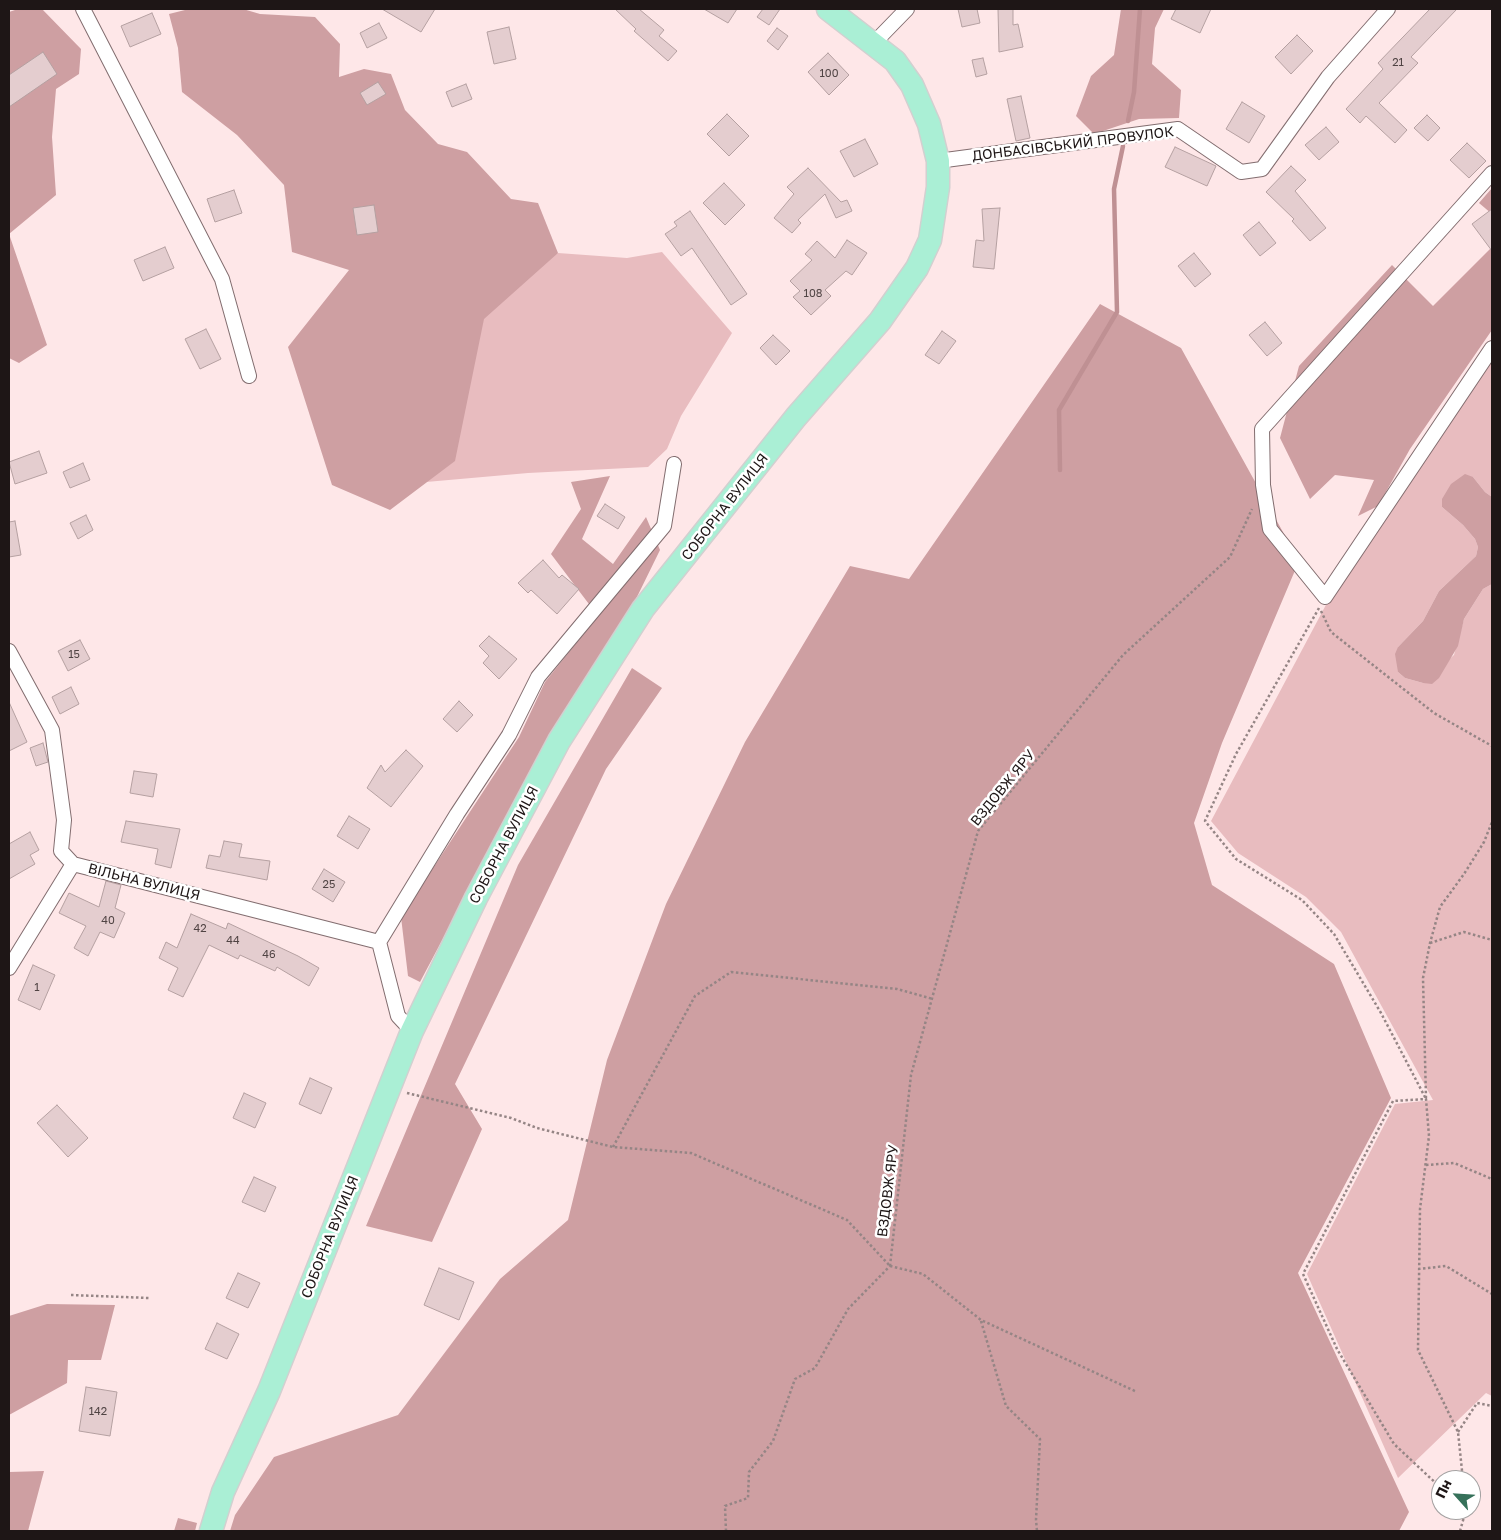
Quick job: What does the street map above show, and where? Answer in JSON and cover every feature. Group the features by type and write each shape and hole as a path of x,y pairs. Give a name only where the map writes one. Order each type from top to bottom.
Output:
{"main road":[{"name":"СОБОРНА ВУЛИЦЯ","path":"211,1531 223,1492 244,1442 269,1391 412,1031 476,898 559,741 643,609 796,417 880,322 917,268 930,240 935,215 938,160 930,124 912,85 895,61 828,9"}],"street":[{"path":"83,9 222,279 249,376"},
{"path":"874,43 907,9"},
{"name":"ДОНБАСІВСЬКИЙ ПРОВУЛОК","path":"938,160 1178,129 1241,172 1262,169 1328,77 1388,9"},
{"path":"1492,173 1262,429 1263,485 1270,529 1322,602 1492,348"},
{"path":"412,1031 398,1016 379,942 457,814 509,735 538,677 664,526 674,464"},
{"name":"ВІЛЬНА ВУЛИЦЯ","path":"9,651 52,730 64,820 61,851 73,864 379,942"},
{"path":"9,968 73,864"}],"path":[{"name":"ВЗДОВЖ ЯРУ","path":"890,1266 911,1075 978,831 1124,655 1230,557 1263,485"},
{"path":"1322,602 1331,632 1434,713 1492,746"},
{"path":"1322,602 1236,754 1206,821 1236,859 1302,900 1334,934 1381,1013 1426,1100"},
{"path":"1462,1470 1458,1432 1418,1350 1420,1209 1429,1136 1426,1100 1423,978 1440,907 1484,842 1492,822"},
{"path":"1430,943 1464,932 1492,940"},
{"path":"613,1147 694,996 731,972 897,989 933,999"},
{"path":"389,1089 511,1118 537,1128 613,1147 691,1153 847,1220 890,1266 923,1274 981,1320 1137,1392"},
{"path":"1426,1100 1393,1101 1303,1274 1337,1349 1394,1444 1431,1479"},
{"path":"1426,1165 1454,1163 1492,1179"},
{"path":"726,1531 725,1506 748,1498 749,1472 772,1440 795,1379 815,1368 848,1309 890,1266"},
{"path":"1418,1269 1446,1266 1492,1294"},
{"path":"71,1295 149,1298"},
{"path":"981,1320 1006,1406 1040,1439 1037,1531"},
{"path":"1458,1432 1477,1403 1492,1406"}],"shaded area":[{"path":"18,9 42,9 81,49 79,74 56,89 52,137 56,195 9,234 9,12"},
{"path":"189,9 243,9 260,14 315,17 340,44 339,77 364,69 391,74 405,110 438,144 467,152 511,199 538,203 558,253 484,319 455,461 390,510 332,485 288,347 349,270 292,252 284,185 237,135 182,92 178,48 169,14"},
{"path":"1121,9 1164,9 1155,28 1152,64 1181,90 1179,118 1139,119 1094,134 1076,116 1091,76 1114,55"},
{"path":"1492,188 1492,214 1479,203"},
{"path":"9,234 47,345 19,363 9,358"},
{"path":"1492,247 1492,330 1410,449 1378,506 1358,516 1374,480 1335,475 1310,499 1280,438 1299,366 1392,265 1433,306"},
{"path":"662,252 732,333 681,416 667,449 648,467 528,473 358,488 315,327 558,253 627,258"},
{"path":"1100,304 1181,348 1299,561 1222,743 1194,823 1212,885 1334,964 1391,1098 1298,1273 1409,1512 1399,1531 230,1531 235,1515 274,1457 398,1415 500,1279 568,1220 607,1060 666,904 745,742 850,566 909,579"},
{"path":"1492,356 1492,497 1485,492 1473,477 1442,507 1463,525 1475,539 1478,547 1476,556 1439,591 1423,621 1398,647 1398,672 1405,678 1423,683 1454,655 1464,619 1483,589 1492,584 1492,1396 1486,1393 1398,1478 1307,1274 1395,1104 1433,1100 1341,932 1306,897 1238,853 1211,821 1328,601"},
{"path":"1465,474 1473,477 1485,492 1492,497 1492,584 1483,589 1464,619 1458,646 1439,678 1432,684 1423,683 1405,678 1398,672 1395,654 1398,647 1423,621 1439,591 1476,556 1478,547 1475,539 1463,525 1442,507 1442,499 1451,484"},
{"path":"610,476 582,539 613,564 646,517 660,550 634,603 535,765 420,982 408,976 401,917 519,737 545,682 598,616 551,554 581,509 571,482"},
{"path":"632,668 662,688 606,769 455,1084 482,1129 432,1242 366,1226 518,865"},
{"path":"47,1304 115,1305 101,1360 68,1360 67,1383 9,1415 9,1316"},
{"path":"44,1471 28,1531 9,1531 9,1472"},
{"path":"178,1518 197,1523 195,1531 174,1531"}],"building":[{"path":"382,9 435,9 421,32"},
{"path":"615,9 639,9 664,30 659,36 677,51 668,61 634,31 636,29"},
{"path":"704,9 737,9 728,23"},
{"path":"763,9 780,9 769,25 757,17"},
{"path":"958,9 977,9 980,23 962,27"},
{"path":"998,9 1013,9 1013,25 1018,24 1023,47 999,52"},
{"path":"1176,9 1211,9 1200,33 1171,19"},
{"path":"1430,9 1457,9 1411,57 1418,63 1379,103 1407,130 1395,143 1366,116 1360,123 1346,109 1383,69 1378,63"},
{"path":"152,13 161,34 130,47 121,26"},
{"path":"379,23 387,38 367,48 360,33"},
{"path":"509,27 516,59 494,64 487,32"},
{"path":"777,28 788,36 778,50 767,41"},
{"path":"1297,35 1313,51 1291,74 1275,57"},
{"path":"43,52 57,74 9,107 9,75"},
{"path":"828,53 849,75 829,95 808,72"},
{"path":"983,58 987,74 976,77 972,60"},
{"path":"378,82 386,94 367,105 360,93"},
{"path":"466,84 472,99 452,107 446,92"},
{"path":"1021,96 1030,138 1016,141 1007,99"},
{"path":"1242,102 1265,116 1249,143 1226,129"},
{"path":"727,114 749,136 729,156 707,134"},
{"path":"1427,115 1440,128 1428,141 1414,128"},
{"path":"1326,127 1339,142 1319,160 1305,145"},
{"path":"865,139 878,164 854,177 840,151"},
{"path":"1467,143 1486,161 1469,178 1450,160"},
{"path":"1175,147 1216,166 1207,186 1165,167"},
{"path":"1291,166 1306,180 1295,191 1326,228 1310,241 1292,221 1294,219 1266,192"},
{"path":"808,168 841,202 847,200 852,211 836,218 825,194 798,220 801,223 792,233 774,218 794,194 787,187"},
{"path":"724,183 745,205 725,225 703,203"},
{"path":"234,190 242,213 215,222 207,199"},
{"path":"374,205 378,232 357,235 353,208"},
{"path":"1000,208 994,269 973,267 976,240 984,241 982,209"},
{"path":"1492,209 1492,251 1472,224"},
{"path":"690,211 747,294 731,305 692,248 681,256 665,234 677,226 674,222"},
{"path":"1259,222 1276,243 1260,256 1243,235"},
{"path":"847,240 867,253 852,275 846,271 825,290 831,296 811,315 793,297 800,291 790,281 812,260 805,254 817,241 835,258"},
{"path":"165,247 174,268 143,281 134,260"},
{"path":"1194,253 1211,274 1195,287 1178,266"},
{"path":"1265,322 1282,343 1267,356 1249,335"},
{"path":"206,329 221,359 200,369 185,339"},
{"path":"942,331 956,341 939,364 925,355"},
{"path":"773,335 790,351 776,365 760,348"},
{"path":"39,451 47,473 15,484 9,462"},
{"path":"83,463 90,480 70,488 63,472"},
{"path":"605,504 625,517 618,529 597,516"},
{"path":"86,515 93,530 78,539 70,523"},
{"path":"15,521 21,555 9,557 9,522"},
{"path":"543,560 559,578 562,575 579,589 557,614 531,590 528,593 518,583"},
{"path":"489,636 517,659 499,679 483,663 489,656 479,646"},
{"path":"80,640 90,659 68,671 58,651"},
{"path":"71,687 79,704 60,714 52,697"},
{"path":"459,701 473,715 457,732 443,719"},
{"path":"9,702 27,742 9,751"},
{"path":"43,743 48,762 36,766 30,748"},
{"path":"406,750 423,766 391,807 367,788 381,765 385,772"},
{"path":"134,771 157,774 153,797 130,793"},
{"path":"349,816 370,829 358,849 337,836"},
{"path":"126,821 180,829 171,868 155,864 158,849 121,842"},
{"path":"30,832 39,850 30,855 35,864 9,879 9,844"},
{"path":"224,841 242,844 239,857 270,861 267,880 206,868 209,855 220,857"},
{"path":"324,869 345,882 333,902 312,889"},
{"path":"106,881 121,885 115,908 125,913 114,938 100,932 88,956 74,948 86,926 59,913 69,893 99,907"},
{"path":"191,914 226,929 228,923 319,968 309,986 277,967 275,971 240,955 238,959 209,945 183,997 168,990 178,968 159,958 166,942 177,948"},
{"path":"33,965 55,975 40,1010 18,1000"},
{"path":"310,1078 332,1088 321,1114 299,1104"},
{"path":"244,1093 266,1103 255,1128 233,1118"},
{"path":"57,1105 88,1138 68,1157 37,1123"},
{"path":"254,1177 276,1187 265,1212 242,1202"},
{"path":"439,1268 474,1282 459,1320 424,1305"},
{"path":"238,1273 260,1283 248,1308 226,1298"},
{"path":"217,1323 239,1334 227,1359 205,1349"},
{"path":"86,1387 117,1392 110,1436 79,1431"}],"waterway":[{"path":"1128,121 1134,92 1140,9"},
{"path":"1060,470 1059,410 1117,312 1114,189 1123,146"}]}
